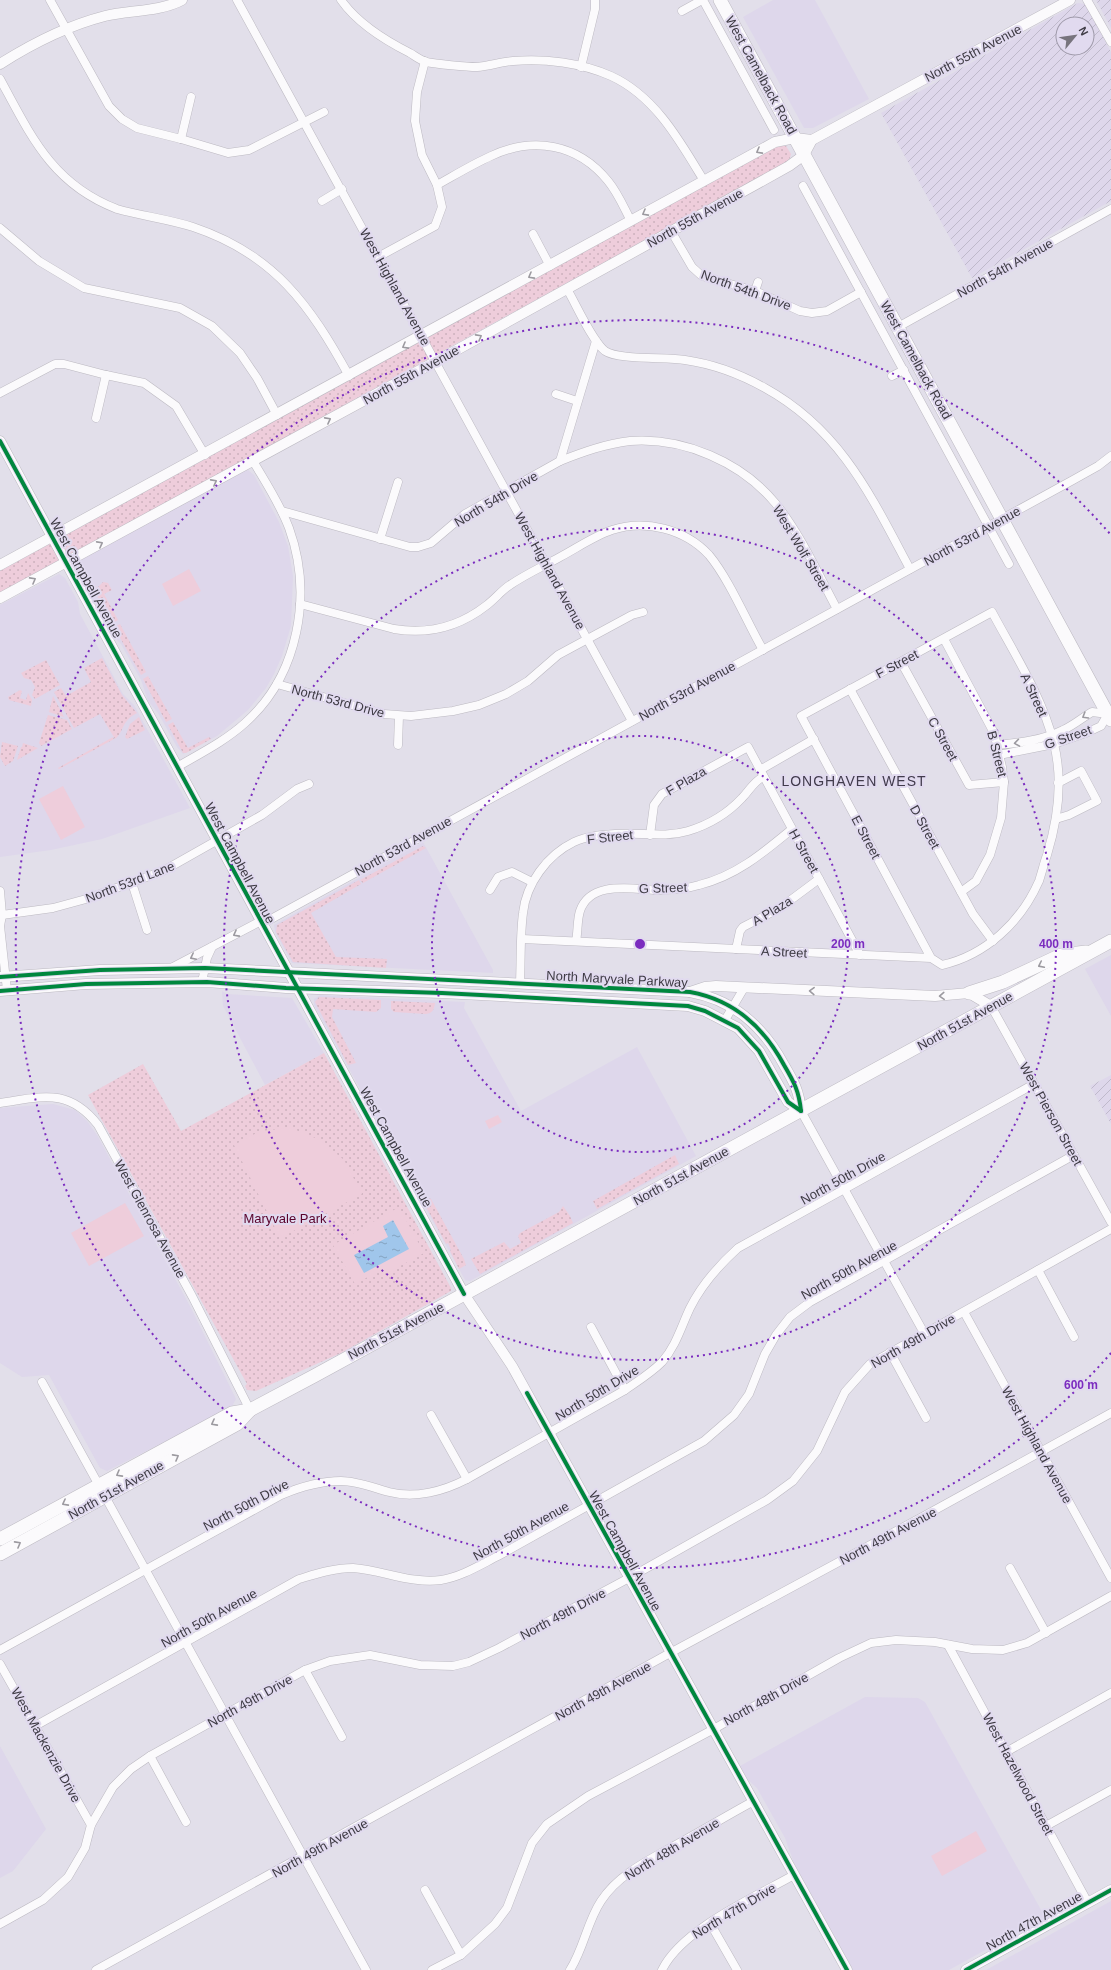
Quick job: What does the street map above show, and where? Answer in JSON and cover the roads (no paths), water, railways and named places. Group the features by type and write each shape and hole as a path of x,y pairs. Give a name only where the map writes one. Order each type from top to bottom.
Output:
{"main road":[{"name":"West Camelback Road","path":"720,0 1003,519 1109,717"},
{"name":"North 51st Avenue","path":"0,1554 232,1413 250,1410 1111,941"},
{"path":"969,993 1003,982 1060,956 1092,951"},
{"name":"North 51st Avenue","path":"0,1539 102,1491"}],"street":[{"path":"50,0 108,106 122,119 137,128 228,153 249,150 324,112"},
{"path":"0,64 30,45 64,28 105,16 155,8 182,0"},
{"name":"West Highland Avenue","path":"237,0 342,189 632,721"},
{"path":"341,0 348,10 385,41 426,62 476,67 513,61 539,60 581,66 611,76 633,90 660,114 682,145 704,181"},
{"path":"581,66 595,9 595,0"},
{"path":"682,11 702,0"},
{"name":"West Camelback Road","path":"702,0 774,130"},
{"name":"North 55th Avenue","path":"0,598 435,362 789,166 804,155 812,140 1070,0"},
{"path":"1088,0 1111,42"},
{"path":"378,257 435,226 442,207 438,185 422,155 415,121 417,92 426,62"},
{"path":"0,79 42,153 73,185 94,198 117,209 195,228 220,238 258,261 285,282 311,312 349,376"},
{"path":"181,139 191,97"},
{"path":"0,565 205,455 775,142 795,138 812,140"},
{"path":"438,185 491,155 512,148 533,144 566,149 594,166 609,182 631,221"},
{"name":"West Camelback Road","path":"803,186 1008,564"},
{"path":"322,201 342,189"},
{"name":"North 54th Avenue","path":"898,327 1111,209"},
{"path":"0,228 39,261 84,288 180,308 212,326 240,353 257,378 277,415"},
{"name":"North 54th Drive","path":"672,231 697,273 710,279 755,291 800,311 812,313 827,311 861,292"},
{"path":"533,234 550,266"},
{"path":"755,291 758,282"},
{"path":"567,288 596,342 604,350 616,357 678,359 714,366 750,380 791,405 821,430 847,459 871,497 910,569"},
{"path":"560,461 596,342"},
{"path":"0,393 56,364 64,364 144,383 171,402 184,418 205,455"},
{"name":"West Camelback Road","path":"892,376 904,370"},
{"path":"96,418 106,375"},
{"path":"556,394 577,401"},
{"name":"West Campbell Avenue","path":"0,441 464,1294 512,1366 712,1730 847,1970"},
{"name":"West Wolf Street","path":"560,461 597,447 648,441 685,447 719,460 750,479 775,504 793,530 837,609"},
{"name":"North 53rd Avenue","path":"173,968 261,923 1003,519 1098,466 1111,456"},
{"path":"177,766 217,744 238,729 260,708 277,684 294,645 300,604 301,585 297,558 289,527 282,511 253,461"},
{"name":"North 54th Drive","path":"282,511 410,547 425,545 431,543 465,514 560,461"},
{"path":"380,538 398,482"},
{"path":"300,604 394,629 409,631 435,630 470,617 488,605 509,585 601,535 622,527 645,526 676,532 700,546 716,565 763,650"},
{"name":"North 53rd Drive","path":"277,684 353,706 399,716 423,716 453,711 492,700 528,681 558,655 632,615 643,612"},
{"name":"F Street","path":"801,716 992,612"},
{"name":"A Street","path":"522,939 931,958 942,965 951,963 973,953 993,941 1020,912 1034,892 1040,879 1056,818 1058,784 1054,744 1037,696 992,612"},
{"name":"B Street","path":"944,639 994,733 1004,782 1001,818 990,855 976,881 961,892"},
{"name":"C Street","path":"901,662 969,785 1004,782"},
{"name":"D Street","path":"850,689 961,892 982,928 993,941"},
{"name":"G Street","path":"997,745 1016,743 1051,735 1064,730 1092,712 1109,717 1101,726 1054,744 999,755"},
{"name":"North 53rd Drive","path":"398,745 399,716"},
{"name":"E Street","path":"801,716 931,958"},
{"name":"F Street","path":"520,983 523,912 532,882 553,856 574,842 600,835 633,833 650,835 673,834 689,831 712,821 735,805 762,774 814,739"},
{"name":"H Street","path":"748,747 860,955"},
{"name":"F Plaza","path":"650,835 654,805 662,794 748,747"},
{"path":"1056,818 1069,815 1097,800 1082,771 1058,784"},
{"name":"North 53rd Lane","path":"2,915 53,908 86,899 172,867 272,809 297,788 309,784"},
{"name":"G Street","path":"576,941 580,911 586,902 598,892 610,888 673,890 707,883 732,873 753,861 792,829"},
{"path":"490,890 498,877 512,872 532,882"},
{"name":"A Plaza","path":"736,949 740,931 743,927 780,908 819,879"},
{"path":"132,883 147,930"},
{"path":"0,890 2,915 0,926 3,991"},
{"path":"202,982 207,958 212,947"},
{"name":"North Maryvale Parkway","path":"3,977 100,970 205,968 690,992 710,997 732,1006 756,1024 777,1050 800,1095 800,1111"},
{"path":"337,989 362,984 384,984 392,977"},
{"path":"431,979 442,993"},
{"name":"North Maryvale Parkway","path":"3,991 86,984 202,982 297,988 442,993 688,1006 705,1011 738,1028 759,1051 788,1102 800,1111"},
{"name":"North Maryvale Parkway","path":"690,992 705,987 737,986 744,988 935,996 969,993"},
{"path":"725,1020 744,988"},
{"path":"969,993 991,1006"},
{"name":"West Pierson Street","path":"991,1006 1111,1222"},
{"name":"North 50th Drive","path":"0,1650 294,1489 320,1483 342,1481 357,1483 392,1493 419,1494 440,1490 467,1479 625,1390 662,1362 678,1339 690,1308 706,1280 720,1264 738,1248 1034,1084"},
{"name":"West Glenrosa Avenue","path":"0,1103 49,1096 64,1099 76,1104 88,1112 98,1125 192,1296 250,1410"},
{"path":"800,1111 924,1333"},
{"name":"North 50th Avenue","path":"35,1726 186,1643 298,1579 324,1571 353,1568 410,1580 440,1580 455,1576 498,1556 704,1441 734,1415 749,1394 765,1354 776,1335 790,1317 810,1302 1074,1155"},
{"name":"North 49th Drive","path":"0,1924 43,1900 68,1877 85,1848 91,1826 113,1787 131,1769 150,1756 305,1670 330,1661 370,1655 420,1666 453,1666 469,1662 499,1648 629,1578 767,1500 793,1481 817,1451 845,1392 870,1364 1111,1228"},
{"path":"1038,1270 1074,1337"},
{"name":"West Highland Avenue","path":"964,1312 1111,1578"},
{"path":"591,1327 625,1390"},
{"path":"890,1352 926,1418"},
{"path":"42,1382 366,1970"},
{"name":"North 49th Avenue","path":"96,1970 304,1857 670,1653 1111,1413"},
{"path":"431,1415 467,1479"},
{"path":"1010,1568 1046,1633"},
{"name":"North 48th Drive","path":"432,1970 461,1955 495,1924 506,1908 532,1843 547,1824 588,1796 712,1730 839,1658 871,1643 896,1640 1003,1650 1027,1643 1111,1596"},
{"name":"West Hazelwood Street","path":"948,1645 1088,1903"},
{"name":"West Mackenzie Drive","path":"0,1664 91,1826"},
{"path":"305,1670 342,1737"},
{"path":"1006,1752 1111,1693"},
{"path":"150,1756 186,1822"},
{"path":"1046,1826 1111,1790"},
{"name":"North 48th Avenue","path":"570,1970 579,1957 588,1929 601,1901 621,1878 752,1802"},
{"name":"North 47th Drive","path":"662,1970 675,1952 691,1935 794,1875"},
{"path":"425,1890 461,1955"},
{"name":"North 47th Avenue","path":"966,1970 1111,1890"},
{"path":"710,1923 737,1970"}],"water":[{"path":"393,1220 409,1249 364,1273 354,1255 388,1237 383,1226"}],"district":[{"name":"LONGHAVEN WEST","path":"854,781"}],"park label":[{"name":"Maryvale Park","path":"285,1218"}]}
